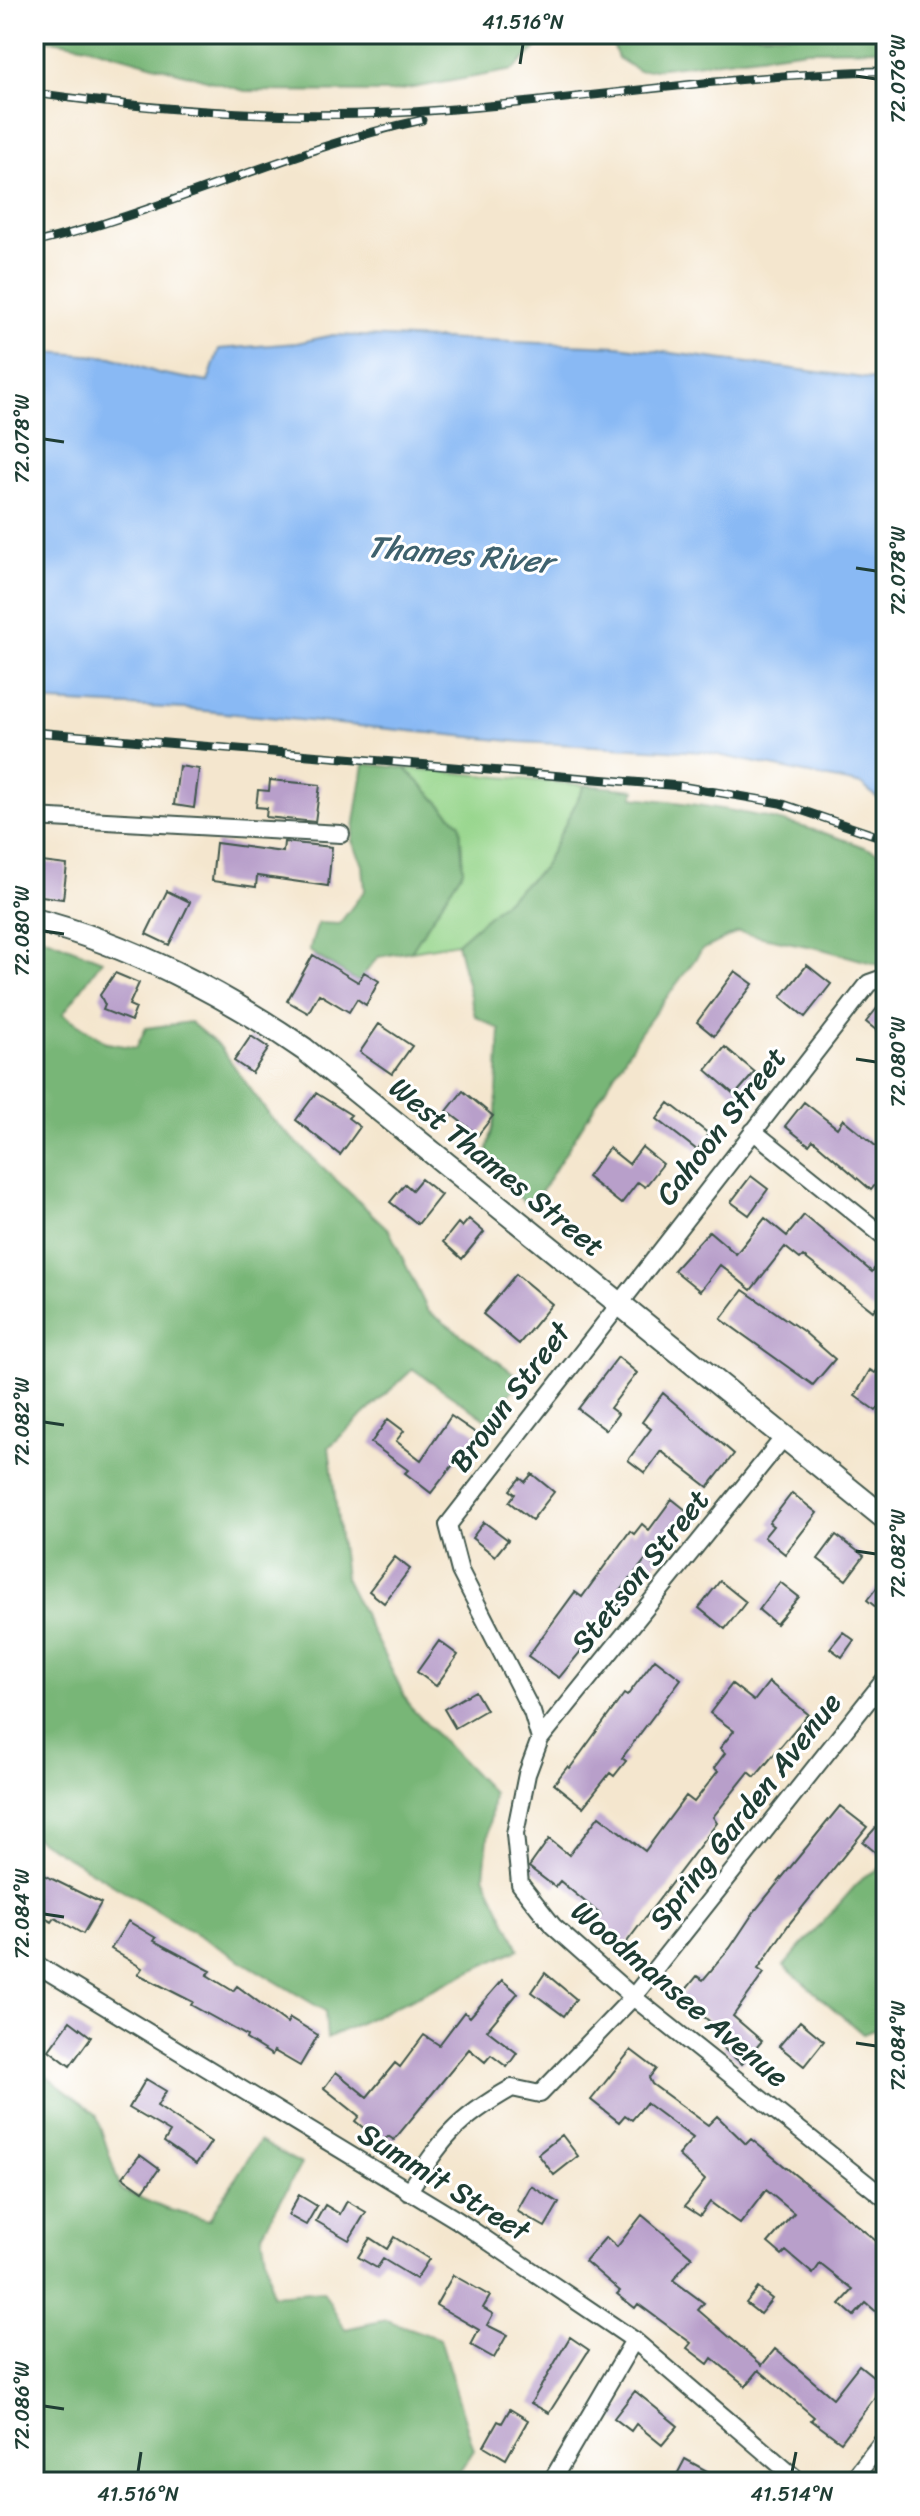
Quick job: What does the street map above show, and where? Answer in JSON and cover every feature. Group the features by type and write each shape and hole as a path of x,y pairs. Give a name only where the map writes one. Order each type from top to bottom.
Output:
{"main road":[{"name":"West Thames Street","path":"34,920 122,951 191,982 275,1029 338,1075 886,1519"}],"street":[{"path":"34,817 341,834"},
{"name":"Cahoon Street","path":"617,1304 869,983 886,977"},
{"path":"753,1131 886,1238"},
{"name":"Brown Street","path":"540,1739 532,1712 460,1571 448,1525 617,1304"},
{"name":"Stetson Street","path":"540,1739 784,1437"},
{"name":"Spring Garden Avenue","path":"408,2192 445,2135 481,2105 512,2088 540,2094 633,1997 886,1678"},
{"name":"Woodmansee Avenue","path":"540,1739 527,1774 515,1834 520,1884 553,1926 633,1997 886,2199"},
{"name":"Summit Street","path":"34,1963 457,2220 634,2340 800,2482"},
{"path":"551,2482 634,2340"},
{"path":"851,2482 886,2437"}],"green space":[{"path":"34,34 550,34 513,70 390,92 245,91 87,46 34,37"},
{"path":"609,34 886,34 886,49 807,50 639,71 618,58"},
{"path":"364,764 405,768 460,824 463,870 411,951 378,957 358,982 309,951 318,923 339,924 365,890 363,865 352,841"},
{"path":"405,768 585,785 543,868 457,943 411,951 463,870 460,824"},
{"path":"585,785 635,790 633,797 698,805 793,824 886,856 886,967 822,949 738,932 702,950 640,1033 531,1208 484,1165 496,1114 500,1030 475,1016 457,943 543,868"},
{"path":"36,934 102,960 63,1014 107,1043 136,1048 146,1028 190,1022 220,1047 273,1120 389,1230 428,1311 522,1379 487,1420 413,1369 329,1447 345,1578 410,1707 493,1793 484,1875 519,1949 327,2038 325,2011 34,1837"},
{"path":"886,1866 886,2026 863,2034 784,1966 864,1876"},
{"path":"34,2067 96,2114 121,2190 166,2209 209,2220 259,2141 301,2164 262,2234 272,2295 323,2291 345,2329 386,2320 440,2339 474,2450 453,2482 34,2482"}],"water":[{"name":"Thames River","path":"333,335 618,346 886,381 886,805 862,785 704,752 521,742 185,709 34,701 34,351 112,357 158,373 208,382 219,349 297,343"}],"building":[{"path":"179,766 199,769 194,808 174,805"},
{"path":"270,780 320,785 315,822 266,817 267,808 256,807 258,790 269,791"},
{"path":"284,842 332,847 328,886 257,876 256,887 212,881 216,843 283,852"},
{"path":"34,861 67,865 63,899 34,895"},
{"path":"167,891 190,902 169,945 146,934"},
{"path":"313,955 358,982 364,972 379,981 366,1005 357,999 349,1012 319,994 308,1013 287,1001"},
{"path":"807,965 831,984 805,1017 781,997"},
{"path":"735,971 753,984 714,1036 697,1022"},
{"path":"115,973 139,983 129,1005 136,1008 131,1021 103,1010 105,1005 100,995"},
{"path":"886,997 886,1038 866,1022"},
{"path":"379,1024 412,1046 392,1074 360,1052"},
{"path":"251,1036 269,1048 252,1073 234,1061"},
{"path":"725,1047 755,1072 735,1095 706,1070"},
{"path":"463,1091 493,1116 478,1135 447,1111"},
{"path":"316,1093 351,1115 348,1118 360,1127 340,1155 296,1120"},
{"path":"804,1102 837,1128 843,1119 877,1147 886,1137 886,1171 871,1190 813,1140 809,1145 785,1126"},
{"path":"669,1103 709,1134 697,1150 657,1119"},
{"path":"642,1147 663,1164 645,1187 638,1182 621,1204 587,1177 609,1148 629,1164"},
{"path":"751,1176 768,1189 749,1215 731,1202"},
{"path":"421,1179 441,1195 418,1224 390,1202 405,1184 412,1190"},
{"path":"804,1215 872,1272 874,1269 886,1278 886,1315 876,1307 873,1311 803,1256 800,1259 785,1247 751,1290 720,1265 700,1291 674,1270 709,1231 736,1254 765,1218 787,1236"},
{"path":"469,1219 484,1232 462,1259 443,1242 458,1223 462,1227"},
{"path":"516,1274 552,1304 519,1344 483,1314"},
{"path":"743,1290 803,1331 835,1359 813,1385 721,1319"},
{"path":"618,1357 637,1373 610,1408 618,1414 606,1430 578,1409"},
{"path":"886,1358 886,1398 876,1411 855,1396 870,1370 875,1373"},
{"path":"663,1393 734,1454 708,1487 661,1451 645,1473 628,1460 651,1429 642,1422"},
{"path":"451,1416 477,1434 431,1493 405,1473 408,1470 371,1443 388,1419 404,1431 396,1441 421,1460"},
{"path":"532,1474 554,1492 532,1520 509,1502 515,1494 510,1490 520,1478 525,1482"},
{"path":"792,1493 817,1513 785,1554 764,1537 773,1526 769,1523"},
{"path":"672,1499 687,1511 664,1542 669,1546 654,1565 646,1559 619,1593 625,1597 559,1678 528,1656 575,1592 582,1597 630,1531 634,1534 642,1524 649,1530"},
{"path":"484,1522 508,1540 495,1556 472,1538"},
{"path":"836,1535 864,1556 846,1580 818,1559"},
{"path":"395,1557 410,1569 384,1603 369,1591"},
{"path":"886,1576 886,1615 867,1600"},
{"path":"720,1581 746,1602 725,1629 699,1608"},
{"path":"780,1582 799,1597 776,1624 759,1610"},
{"path":"843,1632 854,1640 842,1657 830,1648"},
{"path":"439,1641 458,1655 436,1686 417,1672"},
{"path":"655,1659 681,1679 622,1758 626,1761 614,1776 610,1773 583,1807 554,1784"},
{"path":"769,1682 808,1714 755,1777 749,1772 713,1817 717,1823 623,1947 595,1922 601,1915 560,1881 555,1887 529,1867 549,1839 569,1855 599,1816 645,1851 686,1796 694,1802 718,1771 714,1768 725,1753 720,1748 734,1731 710,1713 732,1684 754,1701"},
{"path":"475,1691 486,1710 455,1728 444,1709"},
{"path":"840,1806 867,1827 789,1924 758,1969 764,1973 733,2016 762,2041 742,2064 723,2048 731,2039 680,1997 697,1976 703,1980 730,1948 754,1912"},
{"path":"886,1816 886,1861 863,1842"},
{"path":"34,1870 101,1903 83,1934 55,1918 52,1922 34,1912"},
{"path":"128,1921 156,1938 154,1941 211,1971 207,1975 233,1991 237,1986 287,2023 290,2018 318,2035 300,2066 274,2051 272,2055 246,2039 247,2036 191,2005 193,2002 138,1974 142,1968 111,1949"},
{"path":"545,1973 576,1999 564,2016 532,1992"},
{"path":"502,1980 518,1993 487,2030 517,2053 507,2067 491,2055 485,2062 469,2049 394,2140 388,2136 382,2143 355,2121 359,2116 324,2088 336,2072 367,2097 395,2063 400,2067 424,2035 439,2045 464,2012 470,2017"},
{"path":"70,2021 91,2037 70,2066 49,2050"},
{"path":"800,2021 824,2041 804,2066 779,2046"},
{"path":"631,2050 656,2069 649,2078 652,2084 708,2125 717,2116 746,2144 751,2139 886,2249 886,2320 866,2303 854,2316 840,2304 853,2290 820,2264 813,2274 786,2251 782,2255 768,2243 794,2213 766,2190 740,2224 710,2202 700,2216 685,2206 705,2180 678,2155 693,2138 646,2103 632,2120 625,2115 619,2122 591,2100"},
{"path":"146,2079 166,2091 157,2106 211,2142 196,2164 164,2142 170,2132 129,2108"},
{"path":"562,2135 578,2156 554,2175 538,2154"},
{"path":"140,2155 159,2169 143,2191 123,2177"},
{"path":"531,2186 559,2203 545,2227 517,2211"},
{"path":"299,2195 317,2206 306,2225 288,2215"},
{"path":"347,2201 366,2212 349,2240 316,2221 325,2205 340,2214"},
{"path":"642,2215 692,2257 673,2280 704,2303 698,2310 762,2365 775,2349 833,2398 859,2365 884,2385 841,2442 811,2420 814,2417 759,2370 746,2386 712,2358 708,2364 687,2348 691,2343 638,2304 635,2308 585,2261 606,2237 617,2247"},
{"path":"394,2237 429,2259 416,2279 383,2259 377,2268 358,2257 370,2238 387,2249"},
{"path":"453,2275 490,2296 483,2308 493,2314 487,2325 507,2335 494,2358 471,2345 479,2330 436,2305"},
{"path":"758,2288 772,2299 760,2314 746,2303"},
{"path":"570,2337 589,2350 549,2413 531,2403"},
{"path":"635,2391 678,2426 662,2445 636,2424 631,2431 614,2418"},
{"path":"510,2409 528,2420 506,2459 484,2446 498,2421 502,2423"},
{"path":"685,2459 727,2482 673,2482"}],"railway":[{"path":"34,93 212,112 346,115 453,109 700,83 886,71"},
{"path":"34,243 83,230 323,147 422,120"},
{"path":"34,732 680,786 780,803 886,839"}]}
